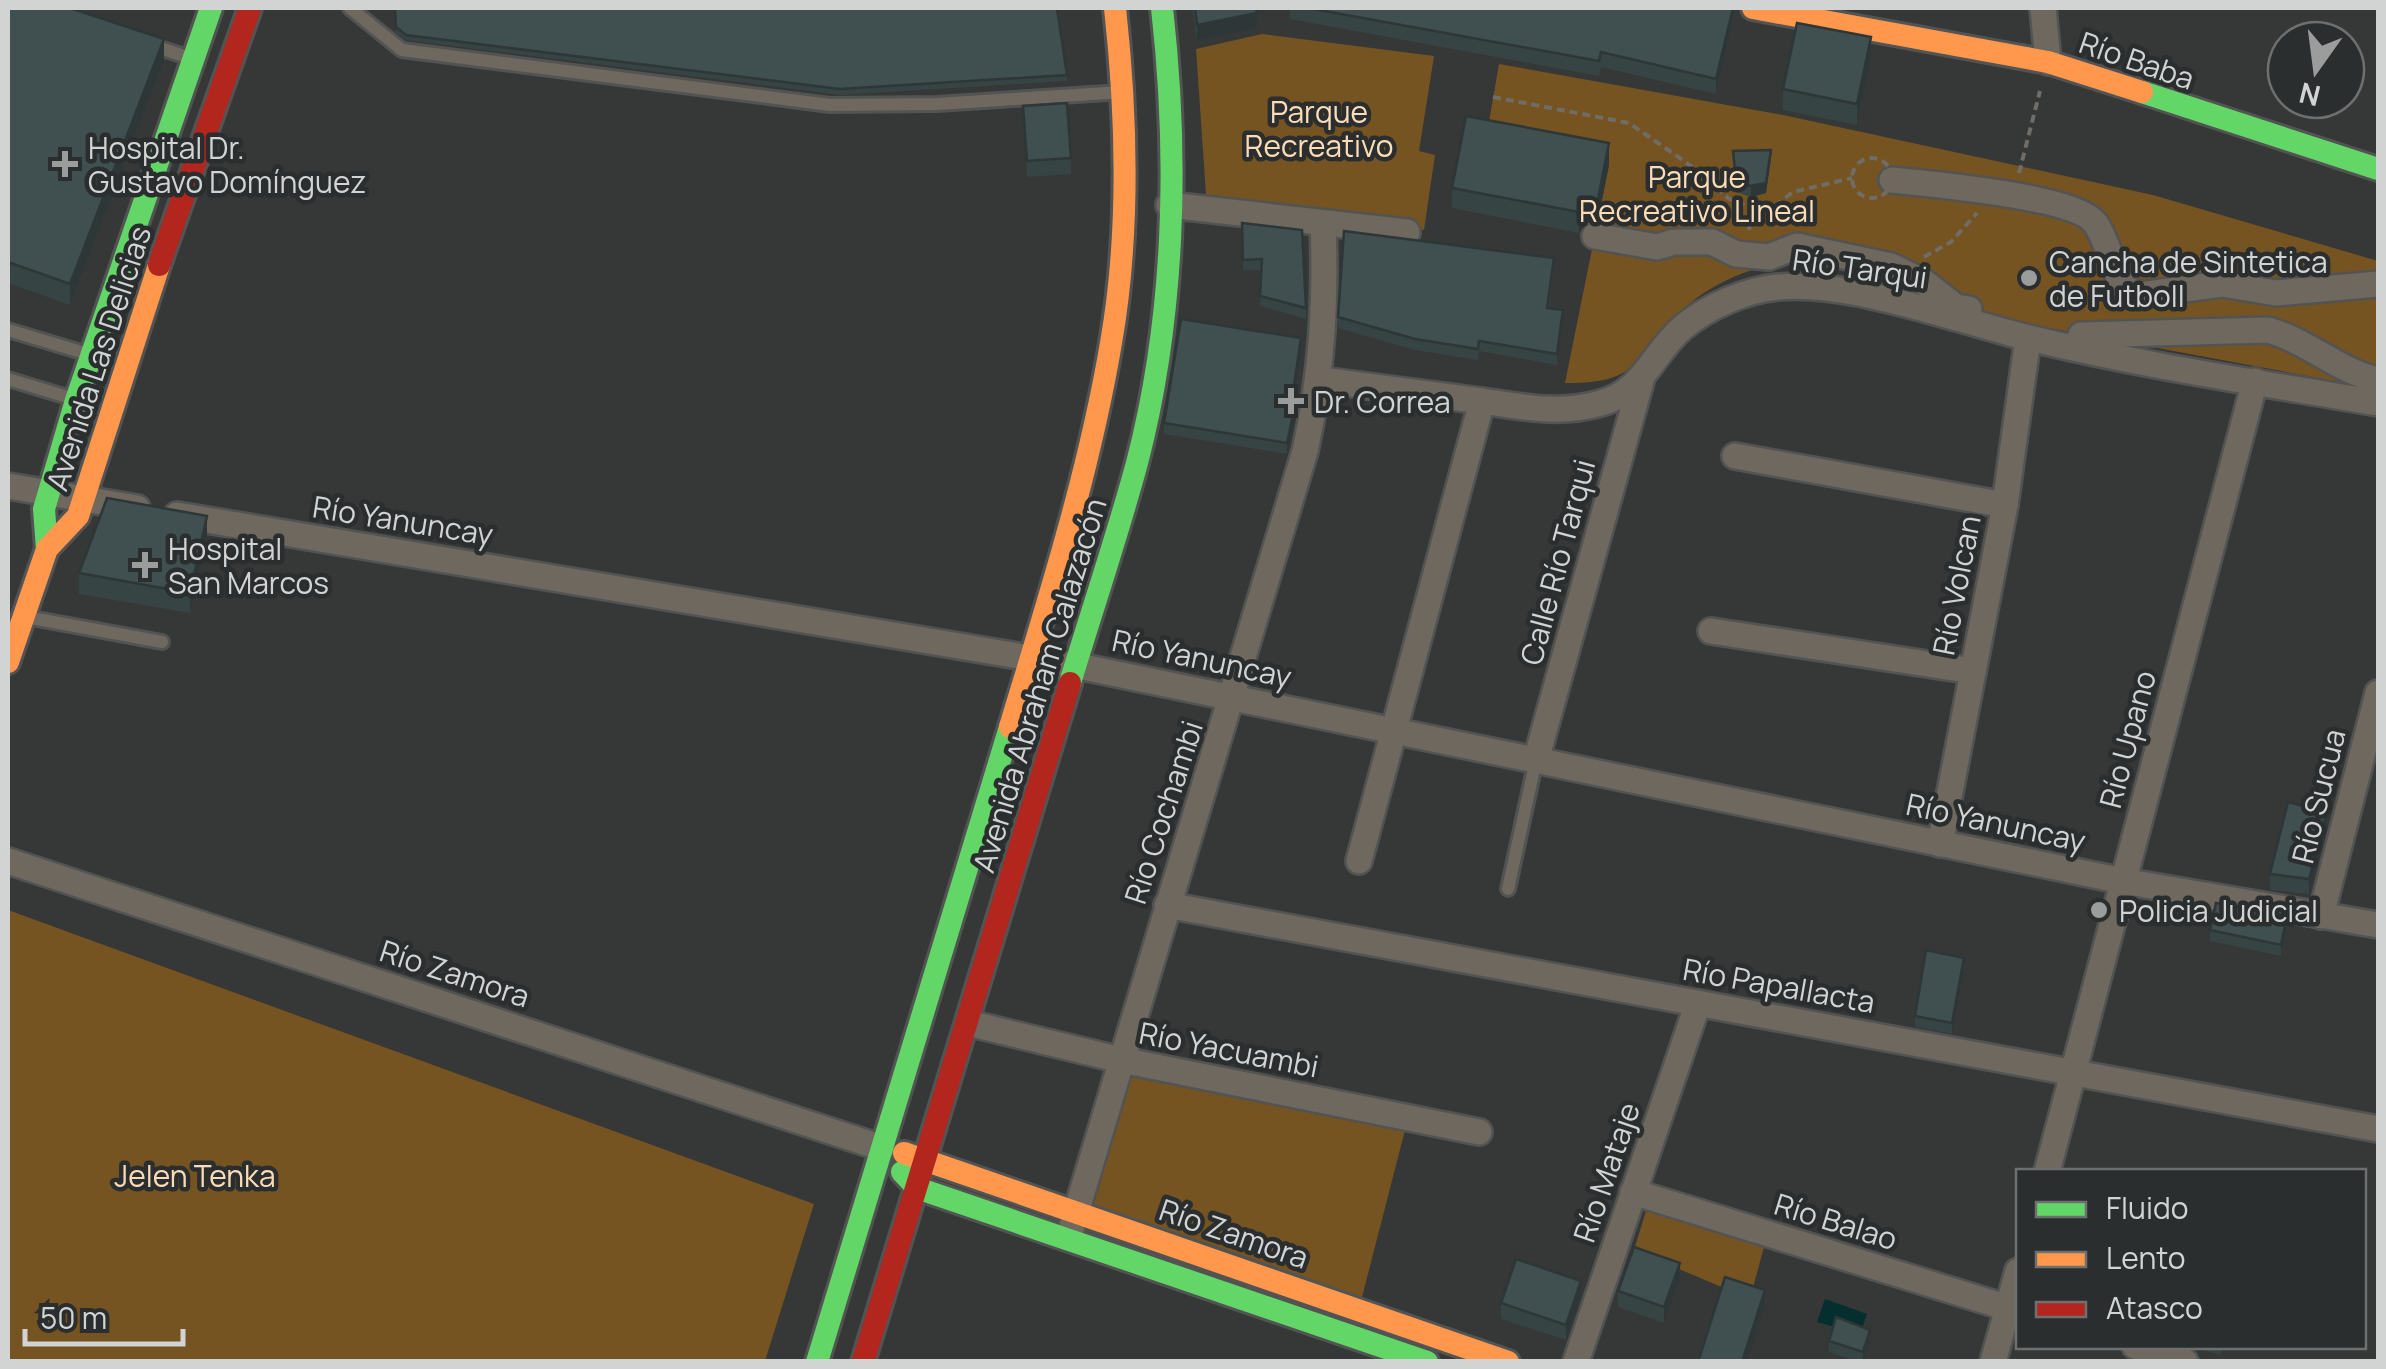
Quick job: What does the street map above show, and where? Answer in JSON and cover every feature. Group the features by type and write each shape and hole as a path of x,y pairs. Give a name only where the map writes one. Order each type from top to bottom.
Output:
{"street":[{"name":"Avenida Las Delicias","path":"48,549 44,510 76,400 211,8"},
{"name":"Avenida Las Delicias","path":"8,662 48,549 78,516 132,343 250,8"},
{"name":"Avenida Abraham Calazacón","path":"817,1362 1031,658 1106,376 1119,261 1124,92 1115,8"},
{"name":"Avenida Abraham Calazacón","path":"863,1362 1078,666 1147,416 1169,206 1170,112 1162,8"},
{"name":"Río Baba","path":"1752,8 2048,62 2378,169"},
{"path":"2043,8 2048,62"},
{"path":"189,70 221,92"},
{"path":"1892,180 2004,193 2074,210 2094,220 2124,288 2140,295 2222,284 2276,293 2378,284"},
{"path":"1169,206 1407,232"},
{"name":"Río Cochambi","path":"1068,1240 1290,508 1320,380 1326,309 1323,223"},
{"path":"1595,236 1657,247 1712,242 1736,254 1769,258 1797,246 1891,266 1924,282 1956,306 2094,338 2234,328 2268,330 2295,338 2358,375 2378,380"},
{"name":"Río Tarqui","path":"1320,380 1566,410 1602,403 1641,381 1683,328 1727,301 1777,287 1803,286 1939,312 2028,338 2378,403"},
{"name":"Río Volcan","path":"1940,844 2004,505 2028,338"},
{"path":"93,344 132,343"},
{"name":"Calle Río Tarqui","path":"1536,760 1641,381"},
{"name":"Río Upano","path":"2048,1169 2254,381"},
{"path":"1359,861 1482,401"},
{"path":"1735,456 2004,505"},
{"name":"Río Yanuncay","path":"8,486 1078,666 2123,882 2378,925"},
{"path":"1711,631 1973,671"},
{"name":"Río Sucua","path":"2321,916 2378,693"},
{"name":"Río Zamora","path":"8,860 882,1148 926,1159 1508,1362"},
{"name":"Río Papallacta","path":"1167,905 2378,1129"},
{"name":"Río Mataje","path":"1576,1362 1698,1003"},
{"name":"Río Yacuambi","path":"968,1023 1121,1060 1479,1132"},
{"name":"Río Zamora","path":"882,1148 917,1188 1428,1362"},
{"name":"Río Balao","path":"1634,1192 2013,1309"},
{"path":"1993,1362 2013,1309"},
{"path":"2144,1349 2185,1362"}],"lane":[{"path":"350,8 402,50 830,105 937,104 1124,92"},
{"path":"134,39 189,70"},
{"path":"8,330 93,344"},
{"path":"8,379 76,400"},
{"path":"24,616 162,642"},
{"path":"1508,890 1536,760"}],"path":[{"path":"1891,266 1932,255 2004,193 2048,62"},
{"path":"1493,97 1629,123 1739,204 1773,207 1793,192 1852,178"}],"green space":[{"name":"Parque Recreativo","path":"1262,34 1434,56 1419,151 1435,155 1424,230 1219,202 1206,194 1196,49"},
{"name":"Parque Recreativo Lineal","path":"1499,64 1783,115 2153,195 2378,261 2378,389 1894,299 1876,273 1800,261 1755,269 1711,289 1687,306 1626,371 1592,382 1565,383 1609,165 1486,139"},
{"name":"Jelen Tenka","path":"8,910 814,1204 765,1361 8,1361"},
{"path":"1132,1075 1405,1130 1360,1305 1089,1210"},
{"path":"1649,1201 1765,1243 1750,1299 1634,1250"}],"water":[{"path":"1825,1299 1867,1314 1860,1334 1817,1322"}],"building":[{"name":"Hospital Dr. Gustavo Domínguez","path":"8,8 70,8 164,39 70,284 8,262"},
{"path":"395,8 1057,8 1067,75 840,89 406,35 396,27"},
{"path":"1195,8 1256,8 1257,13 1197,25"},
{"path":"1308,8 1733,8 1716,79 1601,52 1599,61"},
{"path":"1797,23 1871,37 1857,104 1783,89"},
{"path":"1067,103 1071,158 1027,161 1023,106"},
{"path":"1466,116 1609,143 1598,199 1589,200 1579,212 1452,188"},
{"path":"1771,150 1766,183 1751,186 1736,181 1733,151"},
{"path":"1242,223 1302,230 1306,308 1260,296 1262,259 1243,260"},
{"path":"1344,231 1554,258 1547,308 1563,310 1557,354 1479,341 1478,349 1415,339 1338,317"},
{"path":"1181,319 1301,338 1292,399 1296,400 1287,443 1164,423"},
{"name":"Hospital San Marcos","path":"107,498 207,516 190,593 79,573"},
{"path":"2288,802 2327,812 2309,879 2270,874"},
{"path":"2216,903 2287,915 2281,945 2210,930"},
{"path":"1926,950 1964,958 1952,1023 1915,1016"},
{"path":"1634,1247 1680,1263 1664,1307 1618,1291"},
{"path":"1516,1259 1581,1281 1566,1325 1501,1303"},
{"path":"1725,1277 1765,1290 1742,1362 1698,1362"},
{"path":"1836,1317 1870,1330 1863,1352 1829,1341"}],"traffic: fast":[{"path":"47,549 44,509 76,400 211,8"},
{"path":"1070,683 1137,463 1159,351 1172,179 1162,8"},
{"path":"2142,92 2378,169"},
{"path":"817,1362 1010,727"},
{"path":"902,1172 917,1188 1427,1362"}],"traffic: slow":[{"path":"1010,727 1079,488 1102,392 1117,302 1125,175 1115,8"},
{"path":"1753,8 2048,62 2142,92"},
{"path":"8,662 47,549 78,516 159,265"},
{"path":"904,1153 1508,1362"}],"traffic: jam":[{"path":"159,265 250,8"},
{"path":"863,1362 1070,683"}],"place":[{"name":"Hospital Dr. Gustavo Domínguez","path":"65,164"},
{"name":"Cancha de Sintetica de Futboll","path":"2029,278"},
{"name":"Dr. Correa","path":"1291,401"},
{"name":"Hospital San Marcos","path":"145,565"},
{"name":"Policia Judicial","path":"2099,910"}]}
